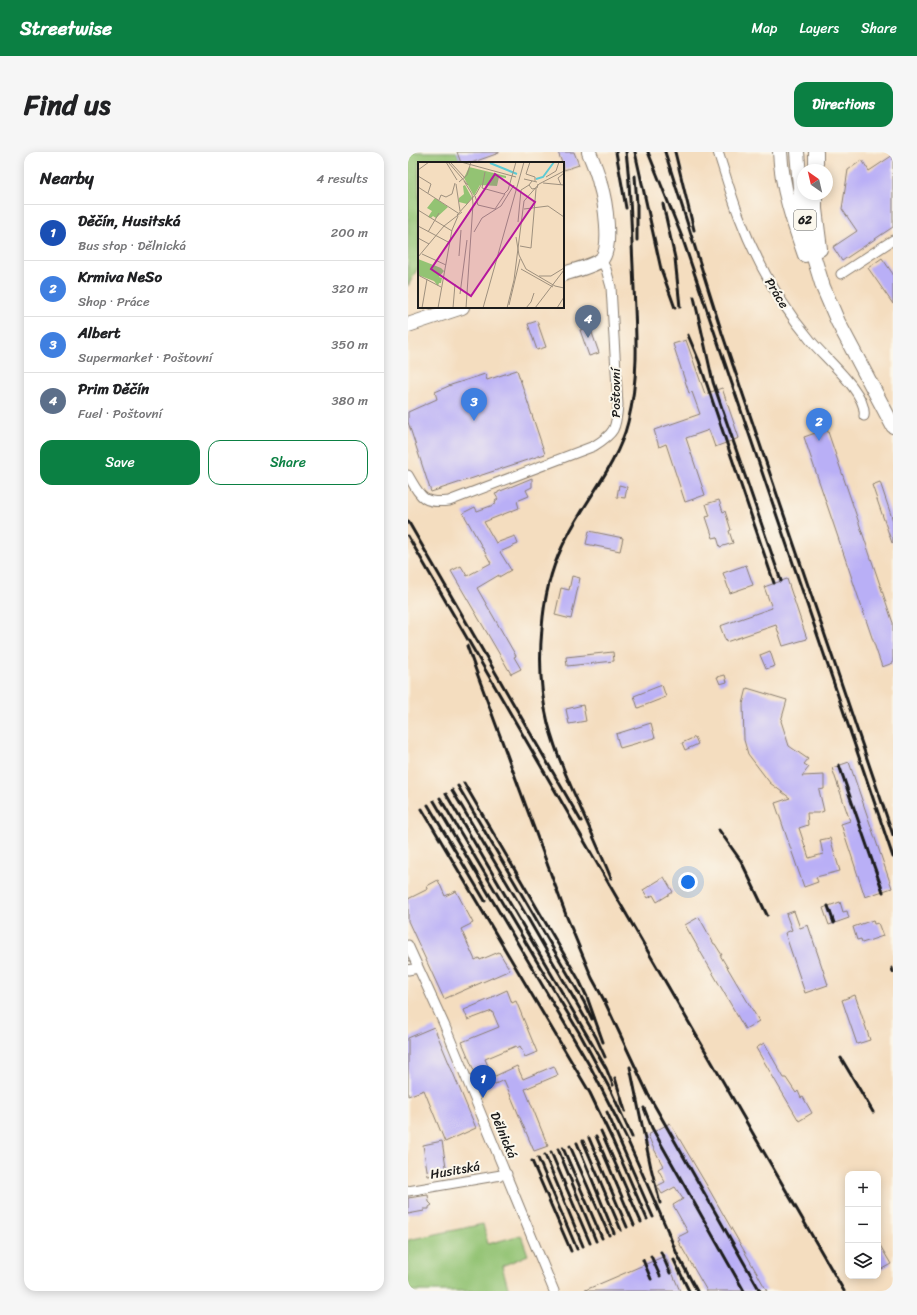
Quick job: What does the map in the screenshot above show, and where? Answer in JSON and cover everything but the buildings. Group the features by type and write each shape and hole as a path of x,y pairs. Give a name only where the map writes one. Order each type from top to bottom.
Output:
{"main road":[{"path":"564,274 594,264 601,260 606,248 605,212 600,184 589,152"},
{"path":"780,152 783,184 792,220 821,301 838,322"},
{"name":"62","path":"797,152 802,209 811,248 824,287 838,322 893,426"},
{"path":"816,152 816,164"},
{"path":"815,200 819,245 825,270 824,287"},
{"path":"408,325 459,308"}],"street":[{"name":"Práce","path":"718,152 738,215 750,244 767,277 797,323 827,359 848,381 863,404 865,409 864,416"},
{"path":"841,274 893,240"},
{"name":"Poštovní","path":"408,475 418,493 426,500 436,502 449,501 594,446 610,434 616,422 618,405 611,287 606,269 601,260"},
{"name":"Dělnická","path":"408,946 444,1024 554,1291"},
{"path":"408,970 418,968"},
{"name":"Husitská","path":"408,1191 507,1174"}],"green space":[{"path":"408,152 457,152 461,162 418,162 418,268 408,286"},
{"path":"483,1224 488,1244 521,1235 528,1255 502,1266 509,1291 408,1291 408,1240"}],"railway":[{"path":"616,152 626,208"},
{"path":"611,878 553,740 543,699 541,652 544,607 554,566 570,531 616,455 623,439 632,403 635,384 636,325 630,195 626,152"},
{"path":"635,152 661,269 675,308"},
{"path":"648,152 682,237 893,857"},
{"path":"665,152 722,333 893,835"},
{"path":"675,152 694,230"},
{"path":"635,176 637,240"},
{"path":"663,204 675,258 680,307"},
{"path":"694,297 713,382 781,581"},
{"path":"688,335 699,361 774,583"},
{"path":"408,521 581,821"},
{"path":"408,536 844,1291"},
{"path":"467,646 566,915 592,978 604,1000 648,1094 760,1291"},
{"path":"839,765 883,892"},
{"path":"464,783 579,980 587,997 603,1042"},
{"path":"458,786 584,1002 592,1019"},
{"path":"452,790 596,1037 605,1057"},
{"path":"446,794 606,1068 613,1085"},
{"path":"440,798 580,1034 611,1091 632,1137"},
{"path":"434,801 591,1068 627,1139 670,1236"},
{"path":"428,805 485,901"},
{"path":"422,809 590,1093 647,1219"},
{"path":"719,830 741,861 767,915"},
{"path":"828,906 834,923"},
{"path":"892,968 893,972"},
{"path":"841,1058 873,1112"},
{"path":"630,1067 651,1168 660,1203"},
{"path":"615,1078 625,1111"},
{"path":"644,1108 652,1128 744,1291"},
{"path":"607,1112 653,1217"},
{"path":"601,1131 641,1222"},
{"path":"596,1136 634,1225"},
{"path":"589,1138 627,1227"},
{"path":"583,1141 621,1230"},
{"path":"577,1143 614,1233"},
{"path":"570,1146 609,1235"},
{"path":"563,1148 602,1238"},
{"path":"558,1149 596,1241"},
{"path":"551,1152 590,1243"},
{"path":"545,1155 583,1246"},
{"path":"538,1158 577,1249"},
{"path":"532,1161 571,1251"},
{"path":"668,1232 677,1254 697,1291"},
{"path":"661,1252 670,1273"},
{"path":"651,1256 660,1276"},
{"path":"643,1260 651,1279"},
{"path":"674,1260 689,1291"}],"place":[{"name":"Prim Děčín","path":"588,338"},
{"name":"Albert","path":"474,421"},
{"name":"Krmiva NeSo","path":"819,441"},
{"name":"Děčín, Husitská","path":"483,1098"}]}
